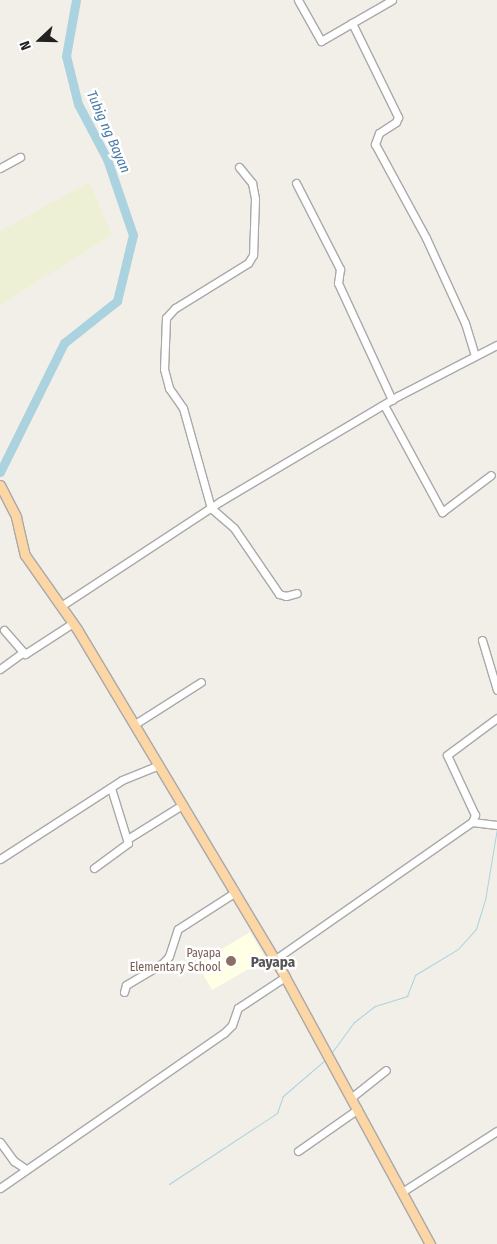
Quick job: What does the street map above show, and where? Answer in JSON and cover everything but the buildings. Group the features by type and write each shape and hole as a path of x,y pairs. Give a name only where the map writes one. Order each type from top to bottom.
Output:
{"main road":[{"path":"0,485 16,517 25,555 73,623 285,977 358,1108 430,1244"}],"street":[{"path":"298,0 321,41 392,0"},
{"path":"352,23 398,117 396,122 379,132 375,144 426,238 465,323 475,356"},
{"path":"0,168 20,156"},
{"path":"239,167 252,184 255,199 253,255 248,263 175,308 166,318 164,344 170,388 183,408 211,508 234,528 279,594 286,596 297,593"},
{"path":"296,183 340,269 338,283 392,400"},
{"path":"61,606 211,508 392,400 497,345"},
{"path":"384,405 442,512 490,475"},
{"path":"4,630 23,652 28,654 73,623"},
{"path":"482,640 497,690"},
{"path":"0,668 23,652"},
{"path":"135,724 201,682"},
{"path":"274,960 472,822 475,815 447,760 447,755 497,718"},
{"path":"0,859 111,788 159,766"},
{"path":"111,788 129,838"},
{"path":"94,868 122,850 129,838 182,805"},
{"path":"472,822 497,825"},
{"path":"124,992 126,985 163,963 169,956 178,928 234,893"},
{"path":"0,1188 224,1033 232,1025 238,1008 285,977"},
{"path":"352,1097 386,1070"},
{"path":"298,1150 358,1108"},
{"path":"402,1192 497,1130"},
{"path":"0,1142 14,1161 26,1170"}],"shaded area":[{"path":"89,182 112,235 0,305 0,231"},
{"name":"Payapa Elementary School","path":"250,932 266,959 212,990 197,964"}],"waterway":[{"name":"Tubig ng Bayan","path":"0,472 64,343 117,301 133,235 107,159 78,104 66,56 76,0"},
{"path":"330,1055 353,1023 375,1006 407,996 415,975 458,949 476,929 485,900 497,828"},
{"path":"169,1184 277,1113 283,1096 326,1059"}],"place":[{"name":"Payapa Elementary School","path":"231,961"}],"district":[{"name":"Payapa","path":"273,963"}]}
